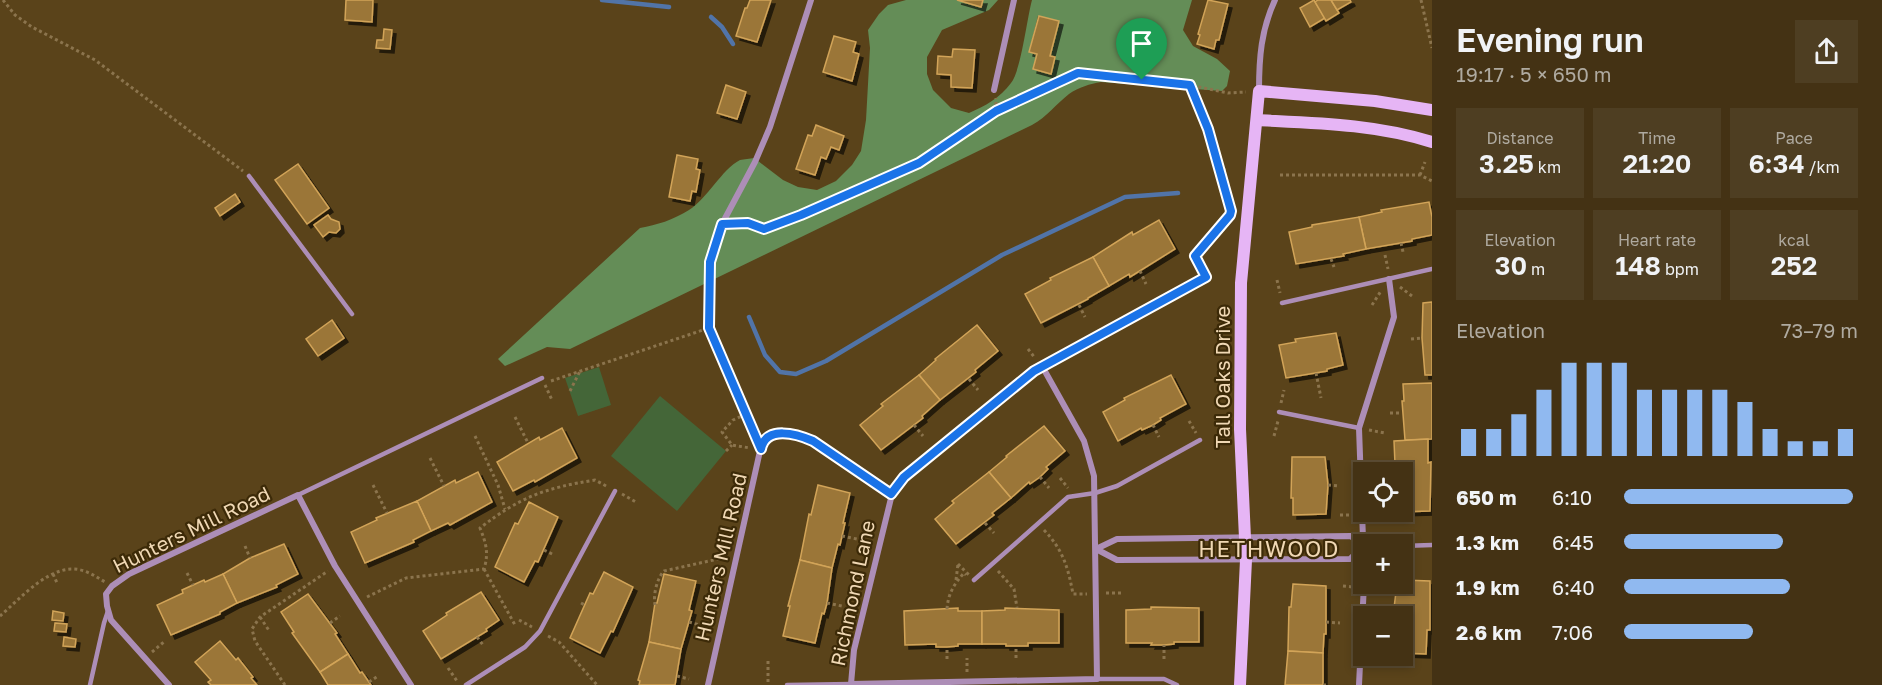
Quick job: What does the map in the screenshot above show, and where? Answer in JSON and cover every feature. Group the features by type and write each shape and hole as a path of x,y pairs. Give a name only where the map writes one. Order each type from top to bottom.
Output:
{"street":[{"path":"722,224 755,162 770,127 811,0"},
{"path":"994,90 1014,0"},
{"name":"Tall Oaks Drive","path":"1240,685 1246,560 1240,429 1241,283 1257,120 1259,55 1265,20 1275,0"},
{"path":"1259,91 1375,101 1432,110"},
{"path":"1257,120 1349,125 1404,133 1432,142"},
{"path":"1363,534 1359,428 1394,317 1389,279"},
{"path":"1040,363 1084,441 1094,476 1097,679"},
{"name":"Richmond Lane","path":"1040,363 904,477 891,494 854,650 851,684 967,684 1097,679"},
{"name":"Hunters Mill Road","path":"708,685 762,442 774,433 804,436 891,494"},
{"name":"Hunters Mill Road","path":"108,611 106,594 112,586 129,574 298,495 335,566 411,685"},
{"path":"1096,549 1117,539 1351,536 1353,538"},
{"path":"1096,549 1117,560 1350,559 1353,556"},
{"path":"1359,685 1364,594"},
{"path":"108,611 111,620 169,685"}],"lane":[{"path":"249,176 352,314"},
{"path":"1282,303 1432,269"},
{"name":"Richmond Lane","path":"1040,363 1206,277"},
{"name":"Hunters Mill Road","path":"298,495 542,378"},
{"path":"1279,412 1359,428"},
{"path":"974,580 1068,497 1095,493 1116,486 1200,440"},
{"path":"466,685 525,646 540,631 615,491"},
{"path":"1413,546 1432,545"},
{"path":"90,685 108,611"},
{"name":"Richmond Lane","path":"1097,679 1164,679 1177,685"},
{"name":"Richmond Lane","path":"787,685 851,684"}],"path":[{"path":"3,0 15,15 32,27 95,60 249,176"},
{"path":"1426,0 1421,1 1432,48"},
{"path":"761,449 709,328 710,262 722,224 748,223 764,229 801,215 919,163 996,111 1078,73 1190,85 1228,93"},
{"path":"1190,85 1208,129 1232,211 1195,256 1206,277"},
{"path":"1420,175 1425,162"},
{"path":"1219,170 1226,170"},
{"path":"1280,175 1420,175 1432,181"},
{"path":"1401,243 1403,252"},
{"path":"1385,255 1388,271"},
{"path":"1331,259 1334,267"},
{"path":"1140,271 1146,284"},
{"path":"1277,280 1282,303"},
{"path":"1078,305 1085,317"},
{"path":"542,378 548,382 709,328"},
{"path":"1411,339 1422,338"},
{"path":"1028,349 1040,363"},
{"path":"570,391 580,370"},
{"path":"1316,374 1321,398"},
{"path":"542,378 552,400"},
{"path":"969,379 978,390"},
{"path":"1390,413 1402,413"},
{"path":"739,446 732,445 722,432 733,420 746,414"},
{"path":"515,417 528,443"},
{"path":"914,425 923,436"},
{"path":"1153,425 1159,437"},
{"path":"1371,430 1385,433"},
{"path":"475,436 498,485 505,509"},
{"path":"726,451 732,445"},
{"path":"430,458 444,486"},
{"path":"1040,477 1049,488"},
{"path":"515,625 484,569 488,555 480,528 522,499 574,483 595,480"},
{"path":"373,485 387,513"},
{"path":"1328,485 1339,486"},
{"path":"985,523 994,533"},
{"path":"1039,523 1055,541 1068,566 1073,594"},
{"path":"842,536 857,539"},
{"path":"245,546 250,558"},
{"path":"544,550 554,555"},
{"path":"655,605 659,576 664,571 718,558 727,559 728,556"},
{"path":"956,582 958,564"},
{"path":"992,565 1014,589 1017,608"},
{"path":"0,616 53,573 69,569 83,570 112,586"},
{"path":"376,591 418,576 484,569"},
{"path":"53,573 57,583"},
{"path":"188,573 193,585"},
{"path":"947,609 951,591 964,573"},
{"path":"285,685 252,634 255,622 318,578"},
{"path":"1096,593 1122,593"},
{"path":"826,603 842,606"},
{"path":"330,623 340,616"},
{"path":"260,617 270,632"},
{"path":"689,622 700,625"},
{"path":"1326,622 1341,623"},
{"path":"477,637 483,645"},
{"path":"146,657 165,641"},
{"path":"559,642 597,685"},
{"path":"1164,645 1164,659"},
{"path":"1016,646 1016,658"},
{"path":"947,647 947,659"},
{"path":"768,661 768,685"},
{"path":"448,668 459,685"},
{"path":"369,682 378,676"},
{"path":"677,676 689,679"}],"green space":[{"path":"906,0 957,0 981,7 983,0 998,0 989,10 942,30 927,57 927,74 933,90 951,108 969,113 997,97 1015,77 1032,0 1192,0 1183,30 1193,46 1217,59 1230,71 1227,86 1222,91 1101,82 1085,86 1069,94 1032,125 570,349 547,347 505,366 498,359 640,228 665,222 689,210 733,164 740,160 754,158 783,180 798,187 817,190 836,181 852,165 861,151 866,120 870,48 868,30 888,5","holes":["1038,16 1059,22 1050,56 1055,58 1051,74 1037,54 1029,52"]},
{"path":"599,367 611,405 578,416 565,378"},
{"path":"660,396 726,451 677,511 611,456"}],"building":[{"path":"346,0 373,0 372,22 345,20"},
{"path":"750,0 771,0 757,42 736,36"},
{"path":"957,0 983,0 981,7"},
{"path":"1208,0 1228,4 1219,40 1216,40 1214,49 1197,44"},
{"path":"1314,0 1325,18 1310,27 1300,8"},
{"path":"1331,0 1339,13 1326,21 1315,2"},
{"path":"1331,0 1350,0 1351,2 1337,10"},
{"path":"1039,16 1059,21 1050,56 1055,57 1051,74 1033,69 1037,54 1029,52"},
{"path":"384,29 392,30 390,49 376,48 377,40 383,40"},
{"path":"834,36 856,42 853,52 859,54 852,81 823,72"},
{"path":"953,49 975,50 972,88 951,87 951,75 937,74 938,56 952,57"},
{"path":"726,85 746,92 737,119 717,113"},
{"path":"816,125 844,136 839,150 831,147 826,159 821,157 815,175 796,169 808,135 812,136"},
{"path":"677,155 698,159 696,169 700,170 696,192 692,191 690,201 669,197"},
{"path":"298,164 329,208 307,224 275,180"},
{"path":"235,194 240,202 220,216 215,208"},
{"path":"1429,202 1432,235 1366,249 1359,217 1382,212 1381,210"},
{"path":"328,215 339,222 340,229 336,233 329,232 323,237 314,225"},
{"path":"1359,217 1366,249 1343,254 1344,256 1296,264 1289,232 1312,227 1312,225"},
{"path":"1159,220 1175,249 1130,277 1129,274 1109,286 1093,257 1132,232 1133,235"},
{"path":"1093,257 1109,286 1041,323 1025,294 1051,280 1050,278"},
{"path":"1432,302 1432,375 1425,375 1422,338 1423,303"},
{"path":"332,320 344,338 318,356 306,339"},
{"path":"977,325 998,351 975,370 976,372 940,400 919,375"},
{"path":"1336,333 1343,365 1327,369 1327,371 1286,378 1279,345 1296,342 1295,339"},
{"path":"919,375 940,400 922,416 923,418 881,450 860,425 883,406 881,404"},
{"path":"1171,375 1186,404 1160,418 1161,420 1153,425 1142,430 1141,428 1118,441 1103,412 1125,400 1124,398"},
{"path":"1432,383 1432,439 1405,440 1403,384"},
{"path":"1044,426 1065,451 1046,467 1048,469 1040,477 1030,484 1029,482 1011,498 989,472"},
{"path":"562,428 577,458 535,482 534,480 513,491 497,462 539,437 540,440"},
{"path":"1428,439 1428,463 1431,462 1430,511 1413,512 1413,462 1395,462 1394,441"},
{"path":"1292,457 1325,457 1328,485 1326,514 1293,515"},
{"path":"478,472 492,502 450,525 448,523 431,531 417,501 455,480 456,483"},
{"path":"989,472 1011,498 992,513 994,515 956,544 935,519 954,503 952,501"},
{"path":"818,485 850,493 840,545 838,544 832,568 800,560 809,514 811,515"},
{"path":"417,501 431,531 413,540 414,542 365,563 351,532 377,520 376,518"},
{"path":"529,502 558,517 538,562 535,561 524,582 495,567 515,523 518,524"},
{"path":"284,544 298,574 276,585 277,587 237,603 223,574 250,558"},
{"path":"800,560 832,568 827,603 824,614 822,613 815,643 783,636"},
{"path":"604,572 633,587 613,632 611,631 600,653 570,638 590,593 593,594"},
{"path":"223,574 237,603 220,614 171,635 157,605 183,593 182,590"},
{"path":"664,574 696,581 689,610 692,611 681,649 649,642 655,603 657,603"},
{"path":"1413,580 1430,581 1430,630 1427,630 1426,654 1413,653 1413,606 1394,606 1396,594 1413,594"},
{"path":"1293,584 1326,586 1326,634 1324,634 1323,653 1288,651 1289,607 1291,607"},
{"path":"481,592 499,620 486,629 487,631 441,659 423,631 447,615 446,613"},
{"path":"308,594 337,633 335,634 348,654 320,672 292,633 294,632 281,612"},
{"path":"1151,607 1199,608 1199,642 1174,642 1174,644 1164,645 1126,643 1126,610 1151,609"},
{"path":"958,608 958,611 982,611 982,644 958,644 958,646 947,647 936,647 936,644 905,645 904,611"},
{"path":"1005,608 1059,610 1059,643 1028,643 1028,646 982,644 982,611 1005,610"},
{"path":"53,611 64,613 63,621 52,620"},
{"path":"55,623 67,624 66,632 54,631"},
{"path":"64,637 76,639 75,647 63,646"},
{"path":"220,641 236,660 238,658 257,685 211,685 208,682 211,680 195,662"},
{"path":"649,642 681,649 675,685 639,685 638,680"},
{"path":"1288,651 1323,653 1323,685 1285,685"},
{"path":"348,654 371,685 328,685 320,672"}],"waterway":[{"path":"602,0 669,7"},
{"path":"711,17 722,27 733,44"},
{"path":"749,317 765,355 780,372 796,374 826,361 1002,255 1125,197 1178,193"}],"district":[{"name":"HETHWOOD","path":"1269,548"}],"route":[{"path":"1078,73 1142,80 1190,85 1208,129 1231,211 1195,256 1206,277 1029,374 904,477 891,494 804,436 774,433 762,442 761,449 709,328 710,262 722,224 748,223 764,229 801,215 919,163 996,111 1067,76 1078,73"}]}
